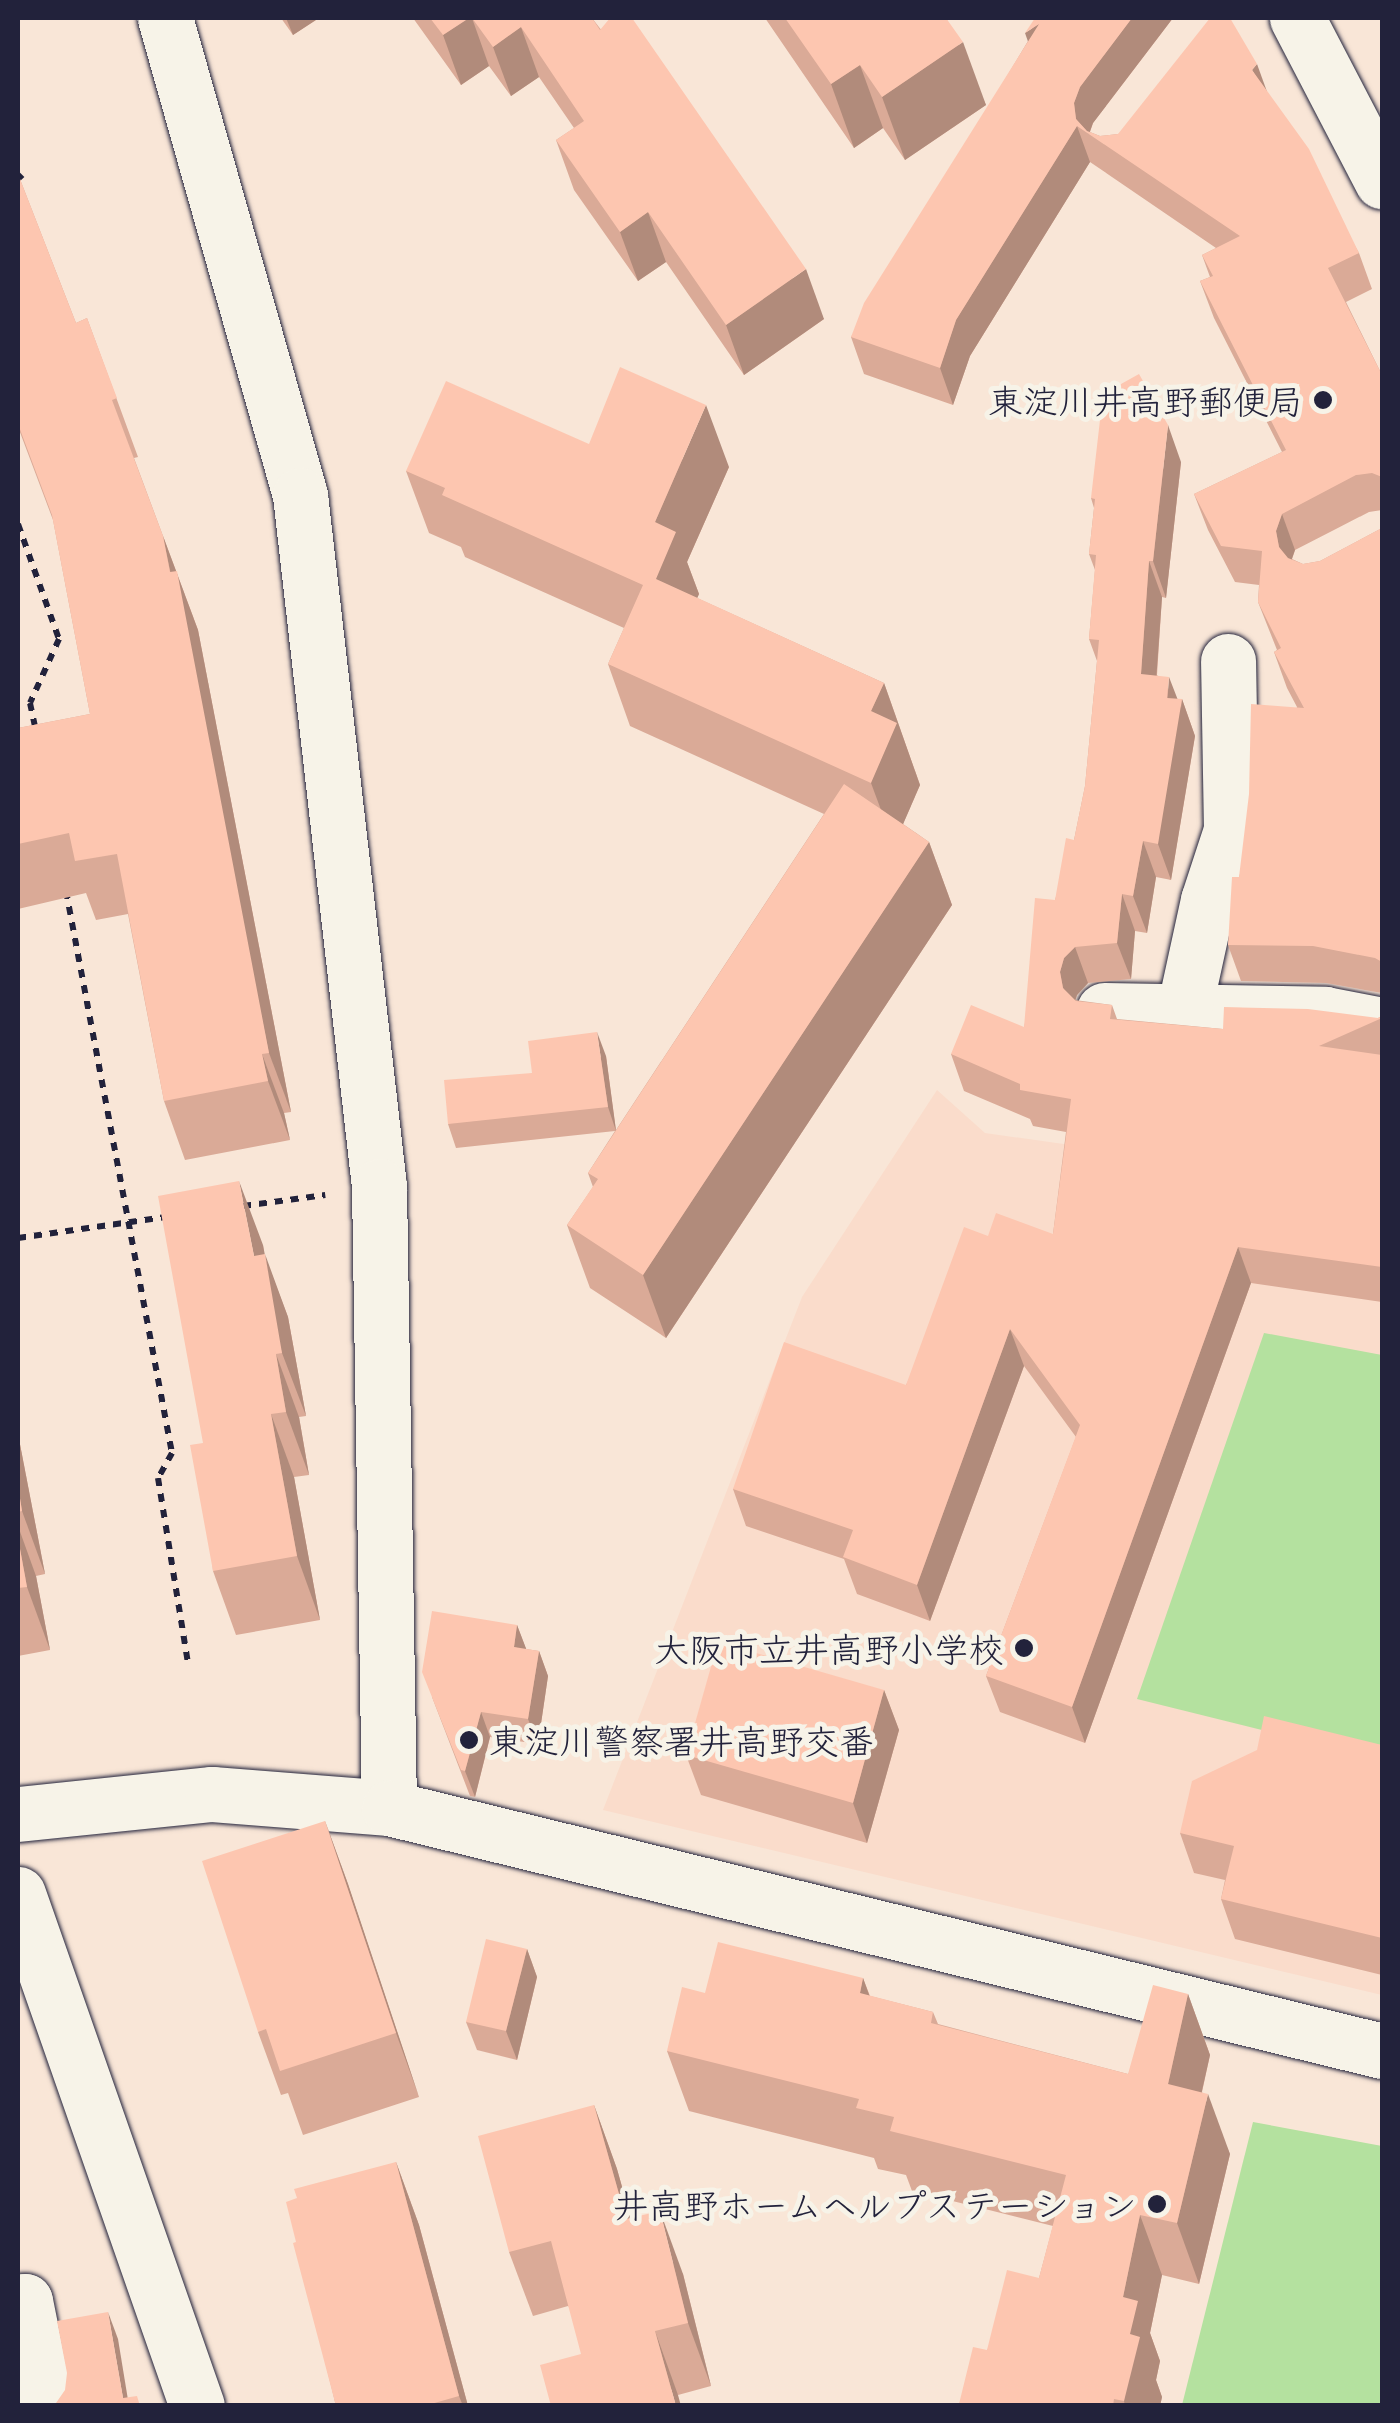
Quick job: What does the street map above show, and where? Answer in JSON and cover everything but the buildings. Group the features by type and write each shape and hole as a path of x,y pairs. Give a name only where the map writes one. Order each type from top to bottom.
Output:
{"street":[{"path":"165,18 300,495 380,1186 388,1808"},
{"path":"1296,18 1382,181"},
{"path":"1184,1010 1208,900 1230,830 1228,661"},
{"path":"1104,1010 1325,1014 1382,1025"},
{"path":"18,1814 212,1794 388,1808 1382,2052"},
{"path":"18,1894 197,2406"},
{"path":"18,2302 25,2301 46,2406"}],"path":[{"path":"18,524 58,638 30,703 38,742"},
{"path":"63,876 172,1453 158,1478 188,1664"},
{"path":"224,1209 341,1193"},
{"path":"18,1238 186,1214"}],"shaded area":[{"name":"大阪市立井高野小学校","path":"937,1090 985,1133 1382,1189 1382,1995 603,1810 802,1297"}],"green space":[{"path":"1264,1333 1382,1355 1382,1760 1137,1699"},
{"path":"1253,2122 1382,2146 1382,2405 1182,2405"}],"place":[{"name":"東淀川井高野郵便局","path":"1323,400"},
{"name":"大阪市立井高野小学校","path":"1024,1648"},
{"name":"東淀川警察署井高野交番","path":"469,1740"},
{"name":"井高野ホームヘルプステーション","path":"1157,2204"}]}
